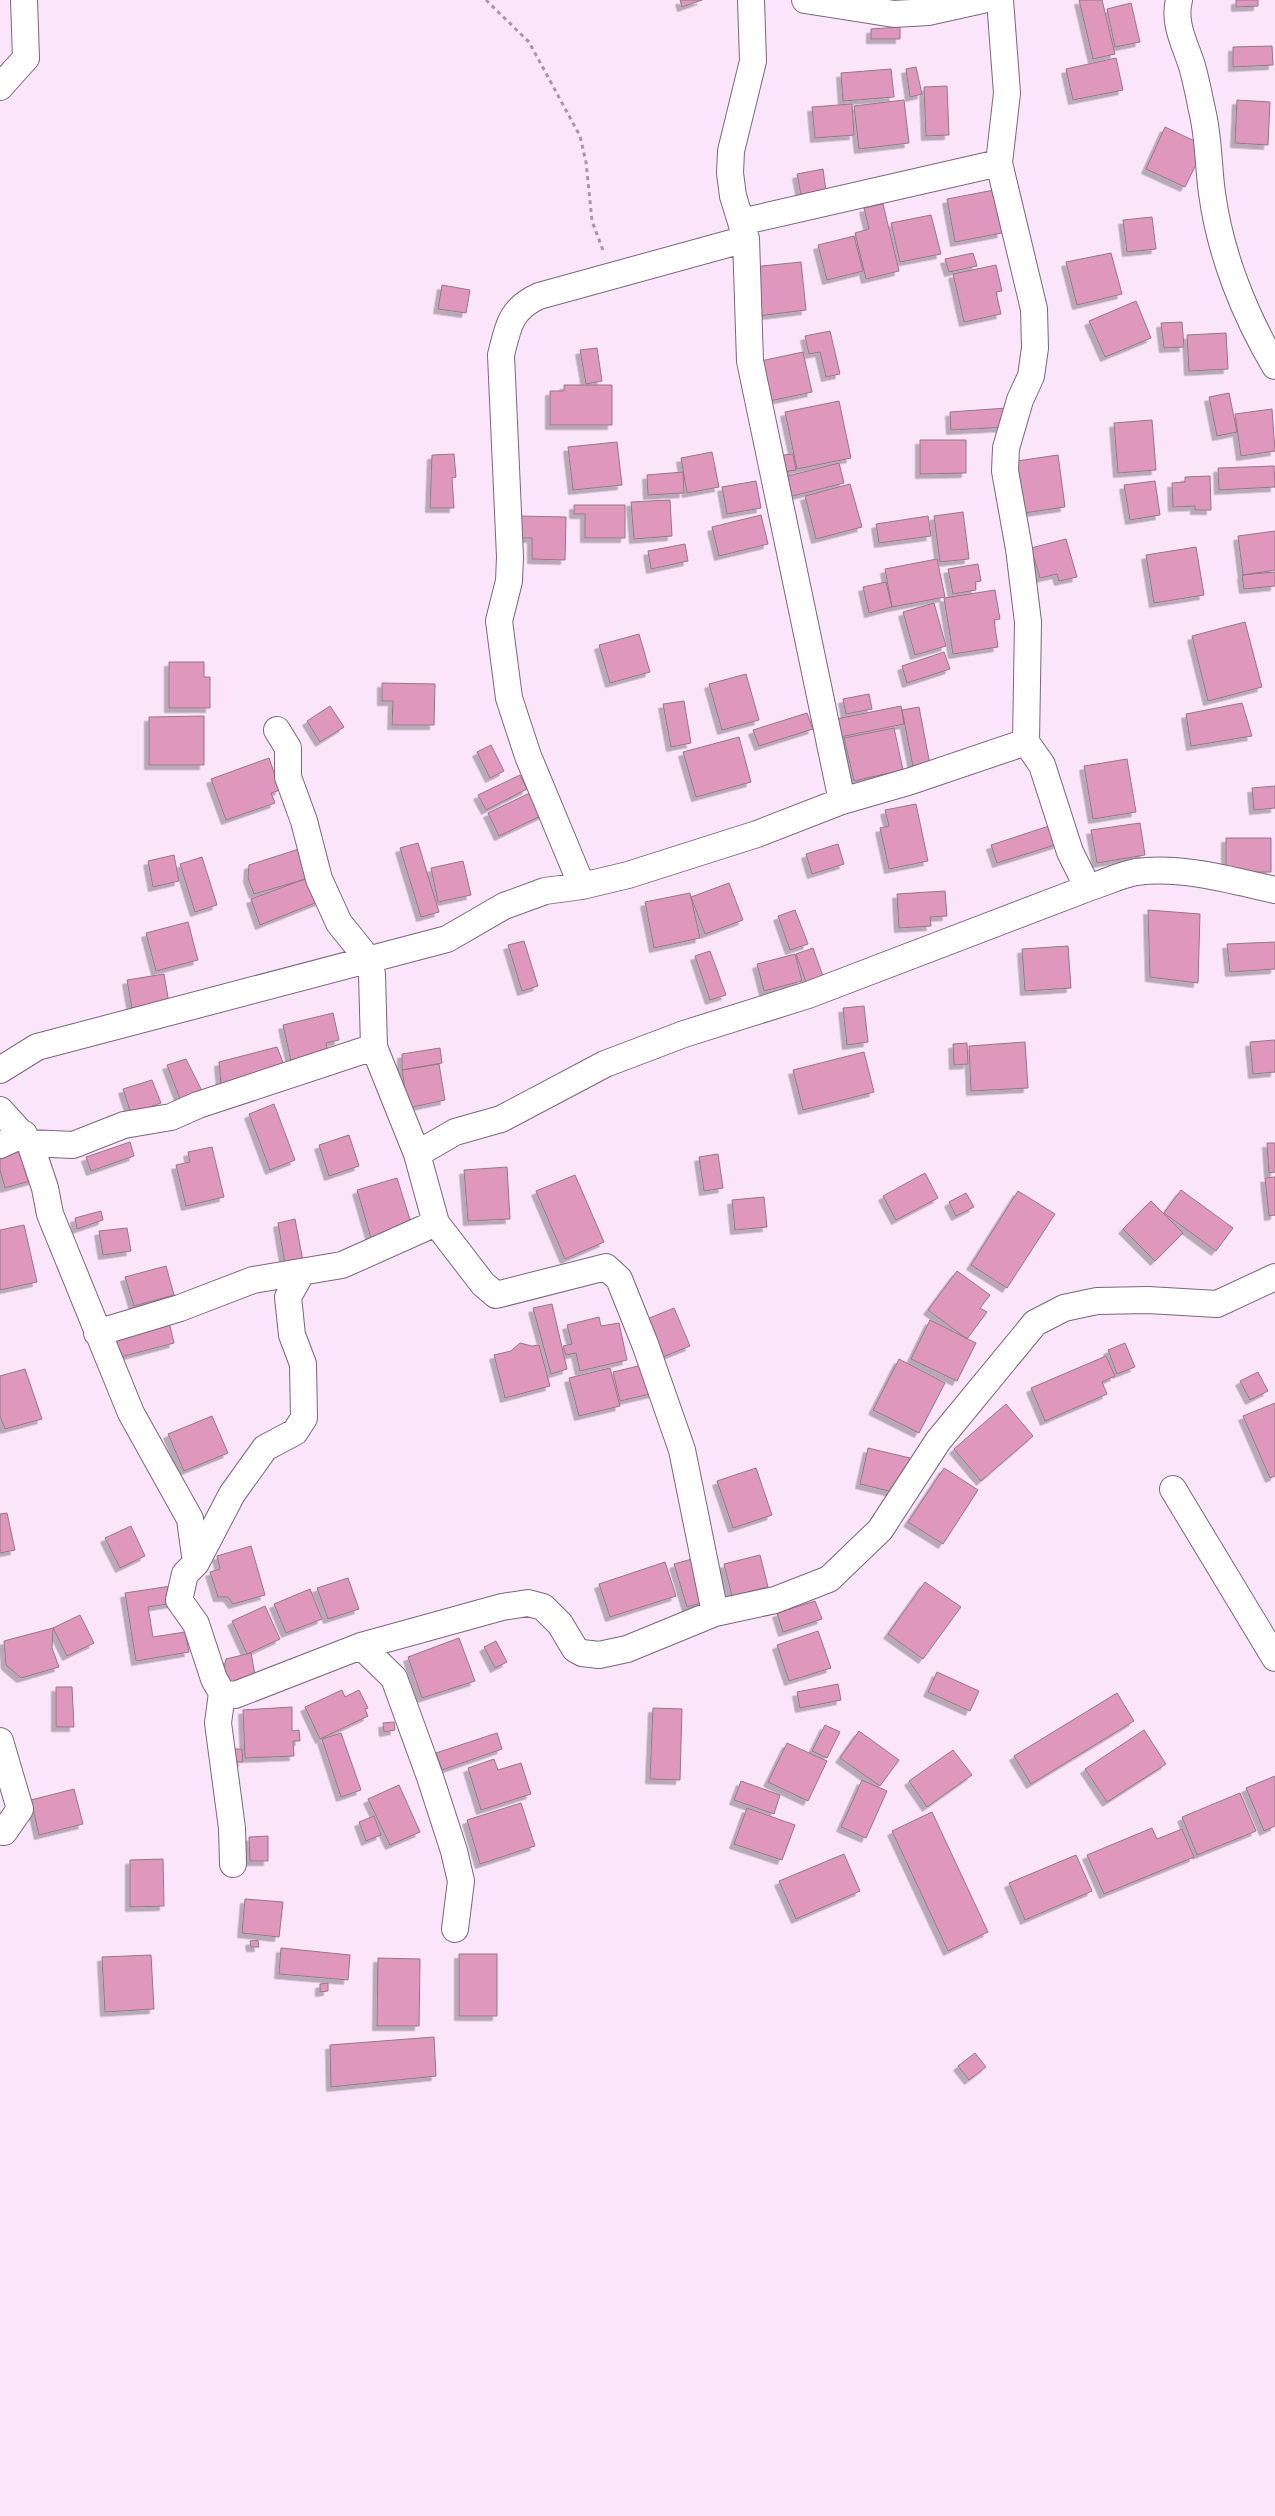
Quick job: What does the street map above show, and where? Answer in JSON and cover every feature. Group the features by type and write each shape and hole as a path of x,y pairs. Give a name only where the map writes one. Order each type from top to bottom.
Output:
{"street":[{"path":"0,87 26,58 24,0"},
{"path":"751,0 753,61 731,151 730,173 732,196 743,230 750,361 842,801"},
{"path":"805,0 894,14 928,12 982,0"},
{"path":"1000,0 1007,93 999,163 1034,309 1035,348 1031,376 1020,400 1006,448 1005,471 1019,549 1028,622 1026,742 1042,765 1070,852 1088,888"},
{"path":"1179,0 1176,11 1179,29 1192,67 1206,124 1212,195 1225,252 1241,300 1275,366"},
{"path":"582,886 528,756 509,698 503,659 499,621 509,581 510,557 501,355 508,325 525,303 539,296 619,274 743,230 999,163"},
{"path":"277,730 288,748 288,777 304,821 319,879 339,923 368,960 372,974 374,1047 417,1154 436,1223 483,1284 496,1295 606,1267 619,1279 646,1344 682,1450 715,1613"},
{"path":"0,1070 37,1047 447,939 504,906 545,891 582,886 628,875 757,834 842,801 912,781 1026,742"},
{"path":"417,1154 455,1132 501,1119 605,1064 684,1034 808,995 1088,888 1135,872 1166,871 1209,876 1275,890"},
{"path":"0,1145 27,1139 73,1145 124,1125 171,1117 198,1105 374,1047"},
{"path":"0,1110 27,1139 45,1188 50,1214 132,1413 190,1519 196,1563"},
{"path":"98,1333 180,1308 253,1280 342,1265 436,1223"},
{"path":"234,1864 232,1828 218,1723 222,1693 214,1679 196,1624 179,1600 184,1574 196,1563 232,1494 265,1448 296,1432 304,1418 303,1364 292,1335 288,1297 302,1272"},
{"path":"222,1693 235,1695 361,1646 502,1607 528,1603 543,1607 552,1615 575,1650 582,1653 599,1655 627,1649 715,1613 775,1600 829,1579 880,1530 938,1441 1035,1323 1064,1308 1097,1301 1148,1300 1217,1304 1275,1277"},
{"path":"1173,1489 1275,1658"},
{"path":"361,1646 394,1678 430,1777 454,1851 461,1881 455,1929"},
{"path":"1,1743 20,1809 4,1832"}],"path":[{"path":"486,0 529,42 580,136 586,162 592,221 603,252 619,274"}],"building":[{"path":"680,0 702,0 682,7"},
{"path":"1079,0 1102,0 1115,54 1093,59"},
{"path":"1236,0 1258,0 1258,6 1236,7"},
{"path":"1131,3 1140,42 1115,47 1107,9"},
{"path":"900,27 900,39 871,39 871,29"},
{"path":"1272,46 1273,65 1233,67 1233,47"},
{"path":"1116,58 1123,90 1073,100 1066,69"},
{"path":"916,67 922,94 910,97 906,69"},
{"path":"891,69 894,97 843,101 841,73"},
{"path":"947,86 949,135 926,136 924,87"},
{"path":"904,100 909,143 859,149 854,106"},
{"path":"1237,100 1270,102 1268,145 1235,143"},
{"path":"852,104 854,135 815,138 812,107"},
{"path":"1165,127 1205,146 1185,187 1146,169"},
{"path":"823,169 826,191 801,195 797,174"},
{"path":"994,190 1002,233 955,242 947,199"},
{"path":"883,204 899,271 866,279 855,233 869,229 864,208"},
{"path":"931,215 941,254 900,262 891,223"},
{"path":"1152,217 1156,249 1127,252 1123,220"},
{"path":"854,236 863,271 827,280 818,245"},
{"path":"973,253 977,266 949,272 945,259"},
{"path":"1111,253 1122,294 1077,305 1066,262"},
{"path":"801,262 806,310 758,316 752,267"},
{"path":"996,265 1002,291 996,292 1001,314 964,322 953,274"},
{"path":"442,285 470,290 466,313 438,309"},
{"path":"1136,301 1151,338 1105,357 1089,321"},
{"path":"1182,322 1184,347 1164,348 1161,323"},
{"path":"830,331 840,374 826,377 820,352 809,354 805,336"},
{"path":"1226,333 1228,369 1189,371 1187,335"},
{"path":"597,348 602,381 586,384 580,350"},
{"path":"803,352 812,392 765,402 756,362"},
{"path":"564,385 612,385 612,425 550,425 550,391 564,391"},
{"path":"1229,393 1237,432 1217,436 1209,397"},
{"path":"839,401 851,458 797,469 785,412"},
{"path":"1007,408 1008,427 951,430 950,412"},
{"path":"1272,409 1275,451 1241,456 1235,414"},
{"path":"1152,420 1156,470 1118,473 1114,423"},
{"path":"920,440 966,440 966,473 920,474"},
{"path":"617,442 622,485 573,490 568,447"},
{"path":"712,452 719,487 687,493 681,458"},
{"path":"454,454 456,477 452,478 454,508 430,508 432,455"},
{"path":"793,454 796,470 777,473 774,456"},
{"path":"1058,455 1065,507 1024,513 1017,461"},
{"path":"839,463 844,483 785,498 780,478"},
{"path":"1274,466 1275,487 1219,490 1218,468"},
{"path":"683,472 684,493 648,495 647,475"},
{"path":"1210,476 1211,510 1195,510 1195,506 1173,507 1172,483 1185,482 1185,477"},
{"path":"756,481 761,508 727,514 722,487"},
{"path":"1155,481 1160,515 1130,520 1124,485"},
{"path":"850,484 862,527 816,539 805,496"},
{"path":"670,500 672,536 634,539 631,502"},
{"path":"574,505 625,505 625,538 585,538 585,514 574,514"},
{"path":"963,512 969,559 940,562 934,516"},
{"path":"761,515 768,544 719,556 712,527"},
{"path":"520,516 566,517 565,560 532,559 532,538 519,538"},
{"path":"928,516 931,536 879,543 876,524"},
{"path":"1275,531 1275,570 1243,575 1238,536"},
{"path":"1066,539 1077,577 1059,581 1057,574 1040,578 1031,548"},
{"path":"685,544 688,561 651,569 648,551"},
{"path":"1196,547 1204,595 1154,603 1146,555"},
{"path":"937,559 945,597 892,607 885,569"},
{"path":"978,564 981,581 975,582 976,590 953,594 948,569"},
{"path":"1275,572 1275,586 1244,589 1242,575"},
{"path":"886,582 892,607 869,613 863,587"},
{"path":"995,590 1000,619 994,620 998,647 953,654 944,598"},
{"path":"934,603 946,646 915,655 903,612"},
{"path":"1245,622 1262,687 1208,701 1192,636"},
{"path":"639,634 650,672 610,683 599,645"},
{"path":"944,652 950,669 907,683 902,666"},
{"path":"169,662 204,662 204,677 210,677 210,708 169,708"},
{"path":"746,674 759,720 722,730 709,684"},
{"path":"382,683 435,684 434,725 392,725 393,701 382,701"},
{"path":"869,694 872,709 846,714 843,699"},
{"path":"684,701 691,743 671,747 663,704"},
{"path":"1242,703 1252,736 1191,746 1186,714"},
{"path":"330,706 344,727 320,742 307,721"},
{"path":"901,706 904,724 840,737 836,719"},
{"path":"919,707 931,770 914,772 902,710"},
{"path":"807,713 813,729 759,746 753,730"},
{"path":"204,716 204,765 149,765 149,717"},
{"path":"894,728 903,770 854,781 844,738"},
{"path":"739,737 751,782 696,797 683,752"},
{"path":"491,745 504,771 490,778 477,752"},
{"path":"269,758 280,790 271,793 275,803 226,820 211,779"},
{"path":"1127,759 1136,812 1093,819 1084,766"},
{"path":"520,775 527,789 486,810 478,795"},
{"path":"1275,786 1275,808 1254,810 1252,788"},
{"path":"538,789 549,812 499,836 488,813"},
{"path":"916,804 928,861 889,869 880,828 889,826 885,810"},
{"path":"1140,823 1145,855 1097,863 1091,830"},
{"path":"1052,825 1058,844 997,863 991,845"},
{"path":"1226,838 1271,838 1271,872 1226,872"},
{"path":"418,843 439,912 421,917 400,848"},
{"path":"838,844 844,864 812,874 806,854"},
{"path":"302,848 313,877 254,894 248,878 249,865"},
{"path":"174,855 179,881 153,887 148,861"},
{"path":"202,857 217,905 195,912 180,864"},
{"path":"463,861 471,895 438,902 431,868"},
{"path":"310,877 320,901 260,925 251,899"},
{"path":"729,883 743,920 705,934 691,897"},
{"path":"945,891 947,916 930,917 931,926 899,928 897,894"},
{"path":"690,893 700,938 654,948 645,902"},
{"path":"795,910 808,944 790,950 778,916"},
{"path":"1148,910 1200,914 1198,983 1150,977"},
{"path":"188,922 198,960 156,971 146,933"},
{"path":"524,941 538,986 522,991 508,945"},
{"path":"1275,942 1275,969 1230,972 1227,944"},
{"path":"1068,946 1071,988 1025,991 1022,949"},
{"path":"813,948 825,982 808,988 796,954"},
{"path":"710,951 726,995 710,1000 695,956"},
{"path":"795,954 802,981 764,991 757,964"},
{"path":"164,974 170,1009 133,1015 127,980"},
{"path":"864,1006 868,1042 847,1045 843,1008"},
{"path":"333,1013 339,1040 326,1043 329,1057 292,1065 283,1025"},
{"path":"1275,1040 1275,1072 1253,1074 1250,1042"},
{"path":"1025,1042 1028,1088 971,1091 969,1046"},
{"path":"967,1043 968,1064 954,1065 953,1044"},
{"path":"277,1047 286,1070 221,1084 219,1062"},
{"path":"440,1048 442,1063 402,1070 402,1054"},
{"path":"864,1052 874,1092 803,1110 793,1070"},
{"path":"186,1059 203,1093 180,1099 167,1065"},
{"path":"439,1064 445,1100 408,1108 402,1070"},
{"path":"152,1080 161,1103 131,1114 123,1089"},
{"path":"274,1104 295,1160 270,1170 249,1114"},
{"path":"349,1135 359,1166 329,1176 319,1145"},
{"path":"130,1142 134,1156 91,1171 86,1157"},
{"path":"1267,1143 1275,1143 1275,1172 1269,1173"},
{"path":"28,1146 37,1179 5,1188 0,1170 0,1154"},
{"path":"212,1147 224,1197 186,1206 176,1165 190,1162 188,1152"},
{"path":"718,1154 723,1188 704,1191 699,1157"},
{"path":"507,1167 510,1219 468,1221 464,1170"},
{"path":"925,1173 938,1198 896,1220 883,1196"},
{"path":"575,1175 604,1242 565,1259 536,1191"},
{"path":"1275,1177 1275,1215 1269,1216 1265,1178"},
{"path":"397,1178 412,1226 371,1238 357,1190"},
{"path":"1181,1190 1233,1228 1216,1251 1164,1213"},
{"path":"1018,1191 1055,1214 1007,1288 971,1265"},
{"path":"966,1193 974,1207 956,1216 949,1202"},
{"path":"764,1197 767,1227 735,1230 732,1200"},
{"path":"1151,1201 1183,1233 1155,1261 1123,1229"},
{"path":"101,1211 103,1220 77,1229 75,1218"},
{"path":"295,1219 303,1261 285,1264 278,1223"},
{"path":"24,1225 37,1282 0,1290 0,1230"},
{"path":"127,1228 131,1251 103,1255 99,1231"},
{"path":"166,1266 174,1295 134,1306 125,1277"},
{"path":"957,1271 990,1295 980,1308 987,1312 967,1339 928,1310"},
{"path":"552,1304 567,1369 551,1374 533,1308"},
{"path":"674,1308 690,1346 663,1357 647,1319"},
{"path":"599,1317 601,1326 619,1323 627,1360 580,1371 576,1353 566,1355 563,1346 572,1344 567,1325"},
{"path":"930,1320 976,1343 957,1381 911,1359"},
{"path":"169,1322 174,1343 117,1358 111,1338"},
{"path":"520,1343 532,1346 539,1345 550,1386 505,1398 494,1355 511,1351"},
{"path":"1125,1343 1135,1367 1117,1374 1108,1350"},
{"path":"1106,1356 1115,1376 1102,1382 1107,1394 1045,1421 1031,1388"},
{"path":"899,1359 945,1383 919,1433 873,1410"},
{"path":"647,1364 654,1393 620,1401 613,1372"},
{"path":"610,1368 620,1406 579,1416 569,1378"},
{"path":"25,1369 42,1419 5,1429 0,1416 0,1376"},
{"path":"1258,1372 1268,1391 1250,1400 1240,1381"},
{"path":"1275,1403 1275,1476 1270,1478 1243,1416"},
{"path":"1006,1404 1033,1436 981,1481 954,1449"},
{"path":"212,1416 228,1453 184,1471 168,1434"},
{"path":"868,1448 910,1458 901,1494 860,1484"},
{"path":"756,1468 772,1515 733,1528 717,1481"},
{"path":"944,1468 978,1490 943,1544 908,1522"},
{"path":"7,1513 15,1550 0,1553 0,1514"},
{"path":"131,1526 145,1556 120,1568 105,1538"},
{"path":"251,1546 265,1595 233,1604 228,1597 218,1597 210,1572 220,1569 217,1556"},
{"path":"760,1555 768,1587 732,1596 724,1564"},
{"path":"699,1557 712,1600 687,1607 674,1564"},
{"path":"665,1562 676,1596 610,1617 599,1584"},
{"path":"348,1578 359,1609 328,1619 317,1588"},
{"path":"925,1582 961,1607 923,1659 888,1634"},
{"path":"171,1586 174,1603 148,1607 153,1637 185,1632 189,1652 136,1661 125,1593"},
{"path":"310,1589 322,1619 286,1633 274,1604"},
{"path":"815,1601 822,1619 783,1632 777,1613"},
{"path":"265,1606 280,1639 247,1654 232,1621"},
{"path":"80,1615 94,1643 67,1656 53,1628"},
{"path":"53,1628 52,1648 59,1667 21,1678 6,1665 4,1641"},
{"path":"818,1631 831,1668 789,1681 777,1645"},
{"path":"459,1638 475,1681 422,1698 408,1657"},
{"path":"496,1641 507,1662 495,1668 484,1647"},
{"path":"251,1653 255,1675 232,1682 223,1673 226,1659"},
{"path":"937,1672 979,1691 970,1711 928,1692"},
{"path":"838,1684 841,1700 800,1708 797,1692"},
{"path":"56,1687 72,1687 74,1727 56,1727"},
{"path":"342,1690 345,1697 359,1690 368,1708 365,1709 368,1716 320,1739 305,1707"},
{"path":"1117,1693 1134,1721 1031,1784 1014,1756"},
{"path":"292,1707 292,1731 299,1730 300,1741 293,1741 294,1756 245,1758 243,1710"},
{"path":"653,1708 682,1709 680,1780 650,1779"},
{"path":"394,1722 395,1730 384,1732 383,1723"},
{"path":"825,1725 840,1732 827,1758 812,1751"},
{"path":"1144,1730 1166,1764 1107,1802 1085,1769"},
{"path":"859,1731 899,1760 880,1786 840,1758"},
{"path":"341,1733 361,1790 341,1797 322,1739"},
{"path":"497,1733 502,1749 442,1770 436,1753"},
{"path":"787,1743 827,1761 808,1801 768,1782"},
{"path":"232,1749 242,1749 243,1762 232,1762"},
{"path":"953,1750 972,1775 927,1807 909,1781"},
{"path":"494,1759 498,1770 521,1763 531,1794 481,1810 468,1768"},
{"path":"1275,1776 1275,1826 1264,1831 1246,1788"},
{"path":"862,1780 887,1791 866,1838 841,1827"},
{"path":"741,1781 780,1795 774,1814 734,1800"},
{"path":"399,1785 420,1832 390,1845 368,1799"},
{"path":"74,1789 83,1824 39,1835 31,1800"},
{"path":"1240,1793 1256,1831 1197,1855 1182,1817"},
{"path":"521,1803 535,1846 480,1864 467,1820"},
{"path":"747,1808 795,1825 782,1860 734,1844"},
{"path":"932,1812 988,1932 948,1951 892,1831"},
{"path":"374,1816 381,1835 366,1841 359,1822"},
{"path":"1152,1828 1157,1839 1182,1829 1194,1857 1104,1894 1087,1855"},
{"path":"268,1836 268,1861 250,1861 249,1837"},
{"path":"844,1854 860,1891 796,1919 779,1881"},
{"path":"1076,1855 1092,1891 1025,1920 1009,1883"},
{"path":"163,1859 164,1906 130,1907 130,1860"},
{"path":"245,1899 283,1902 279,1937 242,1933"},
{"path":"258,1940 259,1947 251,1947 250,1941"},
{"path":"281,1948 350,1955 348,1980 279,1974"},
{"path":"459,1954 497,1954 497,2016 459,2016"},
{"path":"151,1955 154,2009 105,2012 102,1957"},
{"path":"378,1958 420,1959 419,2026 377,2026"},
{"path":"328,1983 328,1991 320,1992 320,1984"},
{"path":"434,2037 436,2076 331,2087 330,2045"},
{"path":"975,2053 986,2067 969,2080 958,2066"}]}
